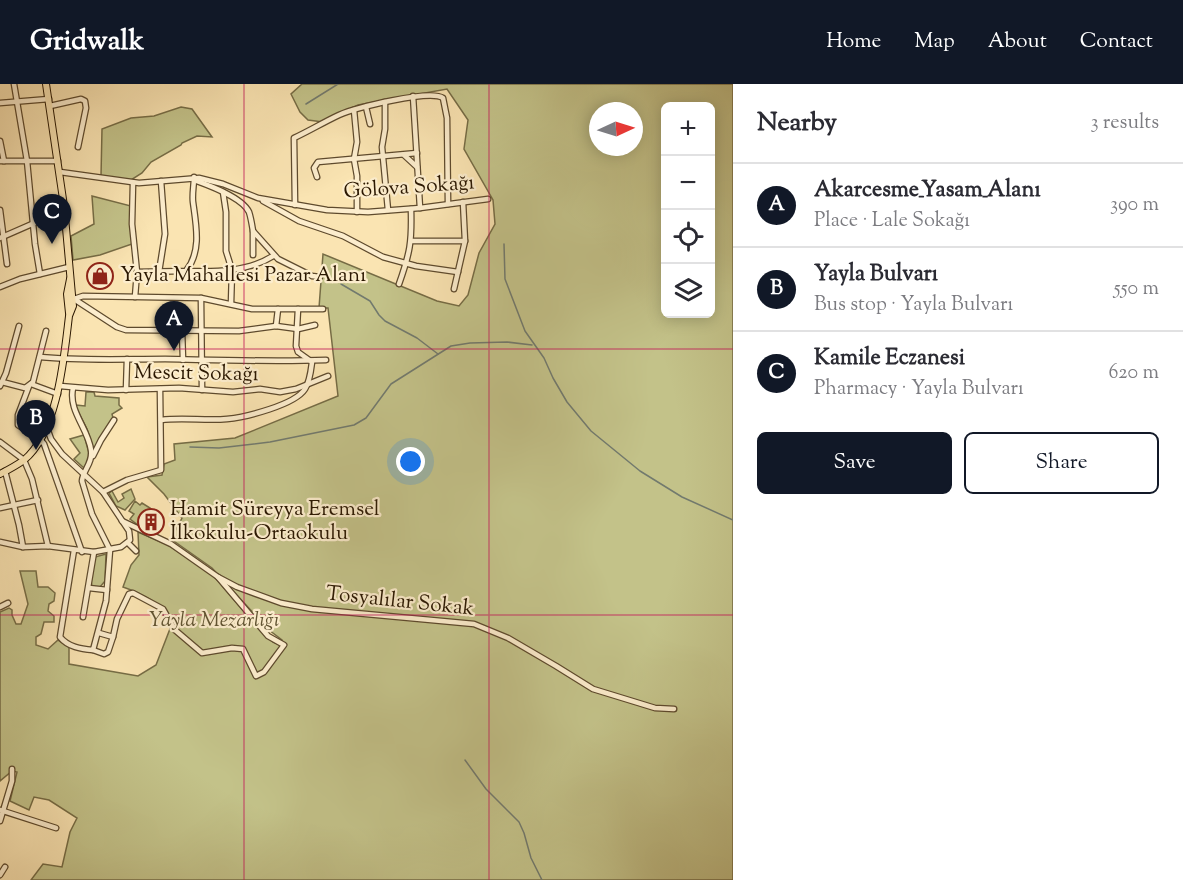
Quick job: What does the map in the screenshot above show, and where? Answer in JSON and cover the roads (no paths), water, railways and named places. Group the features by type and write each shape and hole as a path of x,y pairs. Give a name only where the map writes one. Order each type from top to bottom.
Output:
{"main road":[{"path":"2,473 24,460 47,425 60,386 69,316 74,299 60,172 46,84"},
{"path":"69,316 67,294 70,279"}],"street":[{"path":"14,84 27,161 32,223 40,274"},
{"path":"295,205 294,138 354,110 413,96 439,95 445,103 447,118 448,204"},
{"path":"413,96 420,208"},
{"path":"0,103 49,103 78,99 85,101 86,108 78,147"},
{"path":"385,102 382,147 388,210"},
{"path":"366,107 370,123"},
{"path":"354,110 357,142 354,159 357,176 357,212"},
{"path":"0,141 2,161 58,161"},
{"path":"317,177 314,168 318,162 417,153"},
{"path":"404,154 417,167"},
{"path":"60,172 133,183 194,179 223,192 247,209 253,231 253,255"},
{"path":"186,271 194,256 198,228 193,199 194,179"},
{"name":"Gölova Sokağı","path":"194,179 223,184 258,198 327,210 357,212 420,208 488,199"},
{"path":"159,272 165,234 161,181"},
{"path":"133,183 132,224 137,272 135,297"},
{"path":"223,192 226,212 226,251 232,270 231,304"},
{"path":"258,198 299,221 343,236 383,257 406,264 458,272"},
{"path":"454,289 465,241 463,202"},
{"path":"399,284 412,242 411,208"},
{"path":"0,210 7,264"},
{"path":"2,237 64,210"},
{"path":"253,231 273,256 305,273 321,277"},
{"path":"412,242 465,241"},
{"path":"137,272 232,270 255,265 273,256"},
{"path":"0,287 20,279 69,267"},
{"path":"74,299 83,296 201,298 252,309 323,309"},
{"path":"201,298 202,390"},
{"path":"74,299 117,327 126,330 238,331 276,326 298,329 315,325"},
{"path":"276,326 278,309"},
{"path":"298,309 296,341 298,352 312,362"},
{"path":"19,326 1,384 25,388 30,385 58,394"},
{"path":"182,330 183,360"},
{"path":"46,331 40,357 17,423 19,427 39,438 44,444 82,552"},
{"path":"40,357 312,362 326,360"},
{"path":"126,390 127,359"},
{"path":"161,420 176,417 225,419 283,404 296,398 306,385 312,362"},
{"name":"Mescit Sokağı","path":"60,386 126,390 242,392 260,389 280,392 297,389 328,376"},
{"path":"73,388 72,405 90,446 90,462"},
{"path":"103,492 129,479 160,472 159,389"},
{"path":"93,650 99,633 107,590 110,549 92,514 82,481 101,440 114,420"},
{"path":"0,542 23,547 48,546 94,552 128,543 131,536 103,492 57,447 48,432 47,425"},
{"path":"0,442 24,460 38,500 48,546"},
{"path":"2,473 14,505 23,547"},
{"path":"0,508 38,500"},
{"path":"74,550 60,637 68,644 104,654 108,652 117,619 129,594 133,593 163,609 175,630 202,653 232,648 243,649 256,676 264,672 284,645 268,636 218,577 171,544 122,521"},
{"path":"128,543 136,551"},
{"path":"83,617 94,552"},
{"name":"Tosyalılar Sokak","path":"218,577 237,587 280,603 312,609 474,624 508,639 593,689 655,708 674,709"},
{"path":"89,588 107,590"},
{"path":"0,607 8,603"},
{"path":"99,633 113,637"},
{"path":"0,820 1,810 12,781 12,770"},
{"path":"1,810 56,828"},
{"path":"0,875 5,867"}],"waterway":[{"path":"306,104 338,84"},
{"path":"504,244 505,279 525,331 544,358 567,402 591,431 640,471 682,497 733,520"},
{"path":"341,284 370,301 385,321 417,338 438,354"},
{"path":"190,447 219,448 270,442 354,425 366,418 391,384 451,346 507,342 532,345"},
{"path":"465,760 486,789 519,822 531,858 542,880"}],"place":[{"name":"Kamile Eczanesi","path":"52,244"},
{"name":"Yayla Mahallesi Pazar Alanı","path":"100,276"},
{"name":"Akarcesme_Yasam_Alanı","path":"174,351"},
{"name":"Yayla Bulvarı","path":"36,450"},
{"name":"Hamit Süreyya Eremsel İlkokulu-Ortaokulu","path":"151,522"}],"park label":[{"name":"Yayla Mezarlığı","path":"214,621"}]}
